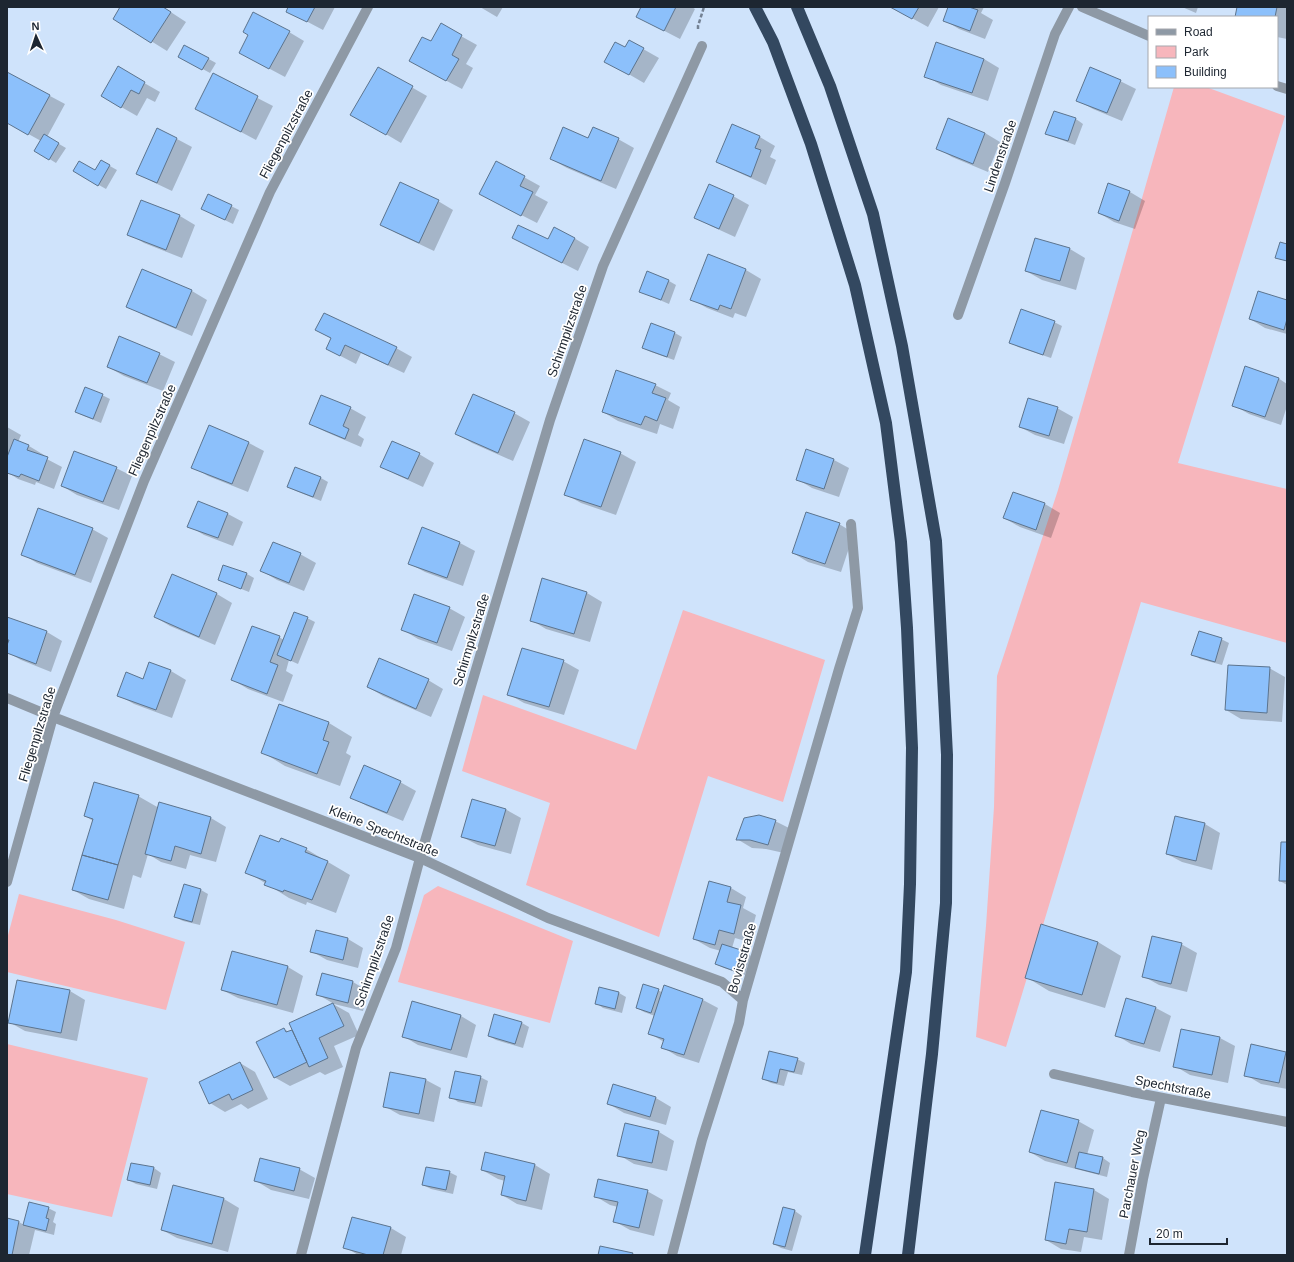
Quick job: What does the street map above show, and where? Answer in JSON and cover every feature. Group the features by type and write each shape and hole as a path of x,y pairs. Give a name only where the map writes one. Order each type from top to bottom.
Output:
{"highway":[{"path":"756,7 773,42 811,144 855,285 886,423 901,542 907,628 912,748 910,899 906,972 865,1255"},
{"path":"796,7 830,86 873,214 902,346 936,541 947,755 946,903 932,1054 908,1255"}],"street":[{"name":"Fliegenpilzstraße","path":"7,882 53,717 144,481 270,192 368,7"},
{"name":"Lindenstraße","path":"958,315 1005,183 1055,34 1069,7"},
{"path":"1082,7 1148,36"},
{"name":"Schirmpilzstraße","path":"301,1255 356,1048 396,948 420,858 550,420 603,266 702,46"},
{"name":"Boviststraße","path":"672,1255 702,1140 739,1023 744,1000 839,669 858,608 851,524"},
{"name":"Kleine Spechtstraße","path":"7,698 420,858 548,918 722,982 744,1000"},
{"name":"Spechtstraße","path":"1054,1074 1161,1098 1287,1122"},
{"name":"Parchauer Weg","path":"1129,1255 1143,1179 1161,1098"}],"green space":[{"path":"1174,88 1209,88 1285,116 1178,463 1287,489 1287,643 1141,602 1006,1047 976,1037 986,926 994,807 997,676 1058,490"},
{"path":"683,610 825,660 783,802 708,776 659,937 526,885 550,803 462,771 483,695 636,750"},
{"path":"438,886 573,941 550,1023 398,982 424,895"},
{"path":"19,894 116,920 185,942 166,1010 7,972 7,939"},
{"path":"7,1044 148,1078 112,1217 7,1194"}],"building":[{"path":"120,7 163,7 171,12 151,43 113,19"},
{"path":"288,7 315,7 307,22 286,12"},
{"path":"641,7 676,7 664,31 636,17"},
{"path":"890,7 919,7 912,19"},
{"path":"948,7 969,7 978,10 970,31 943,21"},
{"path":"1237,7 1277,7 1275,16 1235,16"},
{"path":"253,12 290,31 269,69 239,53 248,35 243,32"},
{"path":"441,23 462,35 452,55 459,59 446,81 409,61 422,37 431,41"},
{"path":"629,40 644,48 629,75 604,62 615,42 625,47"},
{"path":"936,42 984,59 972,93 924,77"},
{"path":"184,45 209,58 202,70 178,57"},
{"path":"118,66 145,82 139,94 131,90 121,108 101,96"},
{"path":"378,67 413,86 386,135 350,115"},
{"path":"1090,67 1121,80 1107,113 1076,101"},
{"path":"7,72 50,95 28,135 7,123"},
{"path":"213,73 258,96 241,132 195,109"},
{"path":"1054,111 1076,118 1068,141 1045,134"},
{"path":"948,118 985,133 973,164 936,149"},
{"path":"732,124 760,136 755,148 761,150 751,177 716,162"},
{"path":"563,127 588,138 593,127 619,138 601,181 550,159"},
{"path":"157,128 177,138 157,183 136,174"},
{"path":"44,134 59,143 49,160 34,151"},
{"path":"101,160 110,165 98,186 73,171 79,161 95,170"},
{"path":"496,161 525,176 520,186 533,192 521,216 479,194"},
{"path":"400,182 439,200 419,243 380,225"},
{"path":"1108,183 1130,191 1119,221 1098,213"},
{"path":"709,184 734,195 719,229 694,218"},
{"path":"208,194 232,205 225,220 201,209"},
{"path":"141,200 180,215 166,250 127,235"},
{"path":"518,225 548,239 554,227 575,238 562,263 512,238"},
{"path":"1035,238 1070,248 1060,281 1025,271"},
{"path":"1280,242 1287,244 1287,261 1275,258"},
{"path":"708,254 746,269 731,309 720,305 718,310 690,300"},
{"path":"142,269 192,290 176,328 126,307"},
{"path":"647,271 669,280 661,300 639,292"},
{"path":"1258,291 1287,300 1287,319 1284,330 1249,319"},
{"path":"1021,309 1055,321 1043,355 1009,343"},
{"path":"324,313 397,347 388,365 345,345 340,356 326,349 331,338 315,330"},
{"path":"651,323 675,332 667,357 642,348"},
{"path":"119,336 160,353 147,383 107,367"},
{"path":"1245,366 1279,378 1265,417 1232,406"},
{"path":"616,370 656,384 652,393 666,398 657,421 645,416 641,425 602,412"},
{"path":"85,387 103,394 93,419 75,412"},
{"path":"473,394 515,412 498,453 455,434"},
{"path":"321,395 351,407 343,426 349,429 345,439 309,424"},
{"path":"1028,398 1058,407 1049,436 1019,427"},
{"path":"209,425 249,442 232,484 191,468"},
{"path":"14,439 29,445 27,450 48,457 39,481 21,474 19,477 7,473 7,457"},
{"path":"584,439 621,452 601,507 564,495"},
{"path":"392,441 420,453 408,479 380,467"},
{"path":"806,449 834,459 824,489 796,480"},
{"path":"74,451 117,467 103,502 61,486"},
{"path":"295,467 321,477 313,497 287,487"},
{"path":"1013,492 1045,503 1036,530 1003,518"},
{"path":"198,501 228,513 218,538 187,527"},
{"path":"38,508 93,528 75,575 21,555"},
{"path":"806,512 840,523 825,564 792,553"},
{"path":"422,527 460,542 447,578 408,564"},
{"path":"273,542 301,553 289,583 260,571"},
{"path":"223,565 247,573 241,589 218,580"},
{"path":"172,574 217,593 199,637 154,617"},
{"path":"542,578 587,592 574,634 530,621"},
{"path":"414,594 450,607 437,643 401,630"},
{"path":"294,612 308,617 291,661 277,655"},
{"path":"7,617 47,631 36,664 7,653 7,645 9,640 7,640"},
{"path":"252,626 280,636 270,662 278,665 267,694 231,680"},
{"path":"1199,631 1222,638 1215,662 1191,655"},
{"path":"522,648 564,660 549,707 507,695"},
{"path":"379,658 429,679 416,709 367,687"},
{"path":"149,662 171,670 156,710 117,696 126,672 143,679"},
{"path":"1228,665 1270,667 1267,713 1225,710"},
{"path":"279,704 329,722 323,740 329,742 317,774 261,753"},
{"path":"364,765 401,781 387,813 350,798"},
{"path":"94,782 139,795 118,865 82,855 93,819 84,816"},
{"path":"472,799 506,809 495,846 461,837"},
{"path":"159,802 211,817 201,854 175,846 171,861 145,854"},
{"path":"759,815 776,820 768,845 750,840 736,840 744,818"},
{"path":"1175,816 1205,823 1196,861 1166,854"},
{"path":"260,835 279,842 281,838 307,848 305,852 328,861 312,900 264,885 266,881 245,873"},
{"path":"1281,842 1287,842 1287,881 1279,881"},
{"path":"82,855 118,865 108,900 72,890"},
{"path":"709,881 731,887 727,902 741,905 734,934 719,930 715,945 693,939"},
{"path":"184,884 201,889 192,922 174,917"},
{"path":"1041,924 1098,942 1082,995 1025,978"},
{"path":"316,930 348,938 343,960 310,952"},
{"path":"1152,936 1182,943 1171,984 1142,977"},
{"path":"722,944 744,951 737,972 715,964"},
{"path":"232,951 288,966 277,1005 221,990"},
{"path":"322,973 353,981 348,1003 316,995"},
{"path":"17,980 70,990 61,1033 8,1023"},
{"path":"643,984 659,989 651,1013 636,1008"},
{"path":"664,985 703,999 684,1055 661,1048 664,1039 648,1034"},
{"path":"599,987 619,992 615,1009 595,1004"},
{"path":"1126,998 1156,1007 1144,1044 1115,1036"},
{"path":"412,1001 461,1015 451,1050 402,1037"},
{"path":"333,1003 344,1026 319,1038 328,1058 309,1067 289,1023"},
{"path":"494,1014 522,1022 515,1044 488,1036"},
{"path":"284,1028 286,1032 292,1030 307,1062 274,1078 256,1042"},
{"path":"1181,1029 1220,1037 1212,1075 1173,1067"},
{"path":"1251,1044 1286,1052 1279,1083 1244,1076"},
{"path":"769,1051 798,1058 794,1072 780,1069 777,1083 762,1079"},
{"path":"240,1062 253,1090 232,1100 229,1094 209,1104 199,1082"},
{"path":"455,1071 481,1076 475,1103 449,1098"},
{"path":"390,1072 426,1079 419,1114 383,1107"},
{"path":"613,1084 656,1097 650,1117 607,1104"},
{"path":"1041,1110 1079,1120 1067,1163 1029,1152"},
{"path":"625,1123 659,1131 652,1163 617,1156"},
{"path":"485,1152 535,1164 526,1201 501,1195 505,1176 481,1170"},
{"path":"1079,1152 1103,1157 1099,1174 1075,1168"},
{"path":"260,1158 300,1168 294,1191 254,1181"},
{"path":"131,1163 154,1167 150,1185 127,1180"},
{"path":"426,1167 450,1171 446,1190 422,1185"},
{"path":"598,1179 648,1190 639,1228 613,1222 618,1202 594,1197"},
{"path":"1055,1182 1094,1189 1087,1232 1069,1229 1066,1244 1045,1240"},
{"path":"173,1185 224,1198 212,1244 161,1230"},
{"path":"29,1202 49,1207 46,1218 49,1219 46,1231 23,1225"},
{"path":"783,1207 795,1210 785,1247 773,1244"},
{"path":"352,1217 391,1227 383,1255 368,1255 343,1248"},
{"path":"7,1218 19,1221 12,1255 7,1255"},
{"path":"600,1246 633,1253 632,1255 598,1255"}]}
